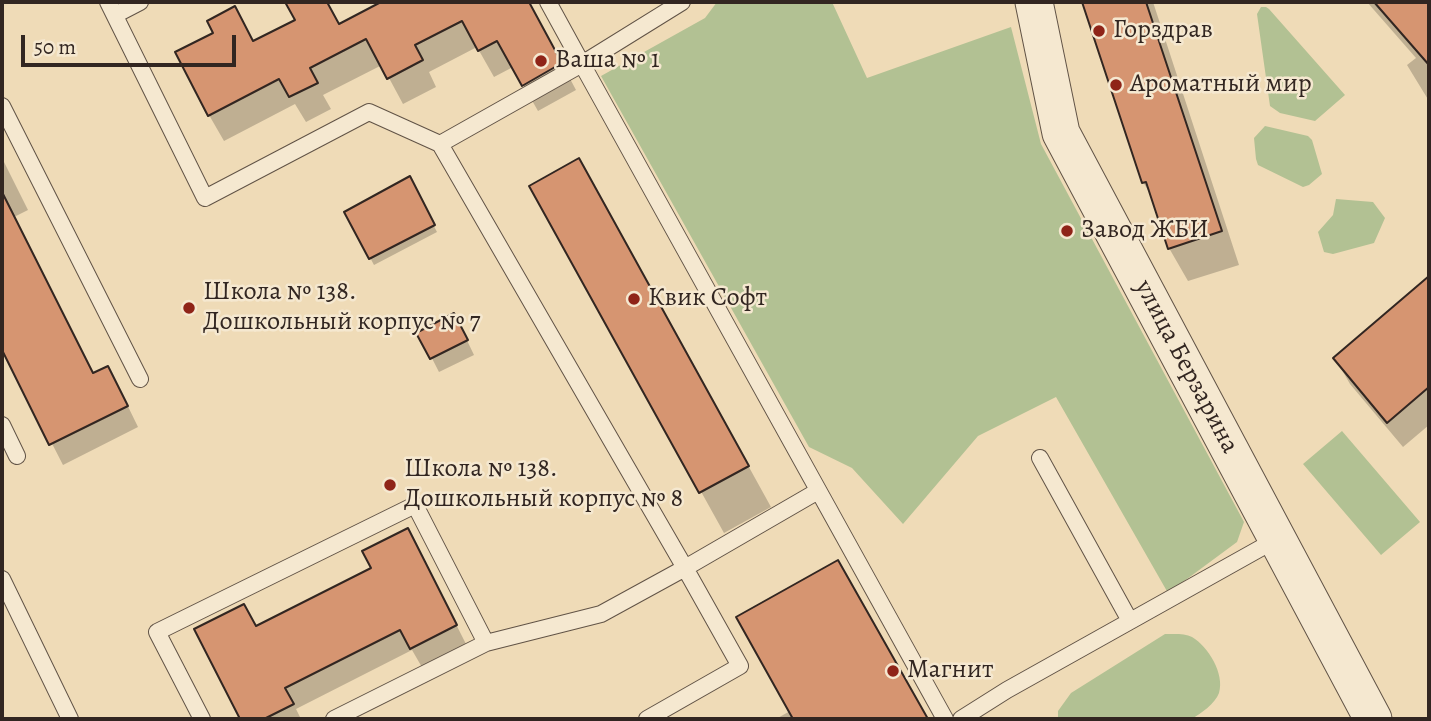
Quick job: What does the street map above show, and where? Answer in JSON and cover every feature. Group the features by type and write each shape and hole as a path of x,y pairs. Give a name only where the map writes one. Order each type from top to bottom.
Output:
{"street":[{"name":"улица Берзарина","path":"1034,2 1061,133 1373,719"}],"lane":[{"path":"140,2 111,8 205,198 369,112 440,144 740,666 647,719"},
{"path":"548,2 945,719"},
{"path":"440,144 582,64 682,2"},
{"path":"2,106 140,379"},
{"path":"2,425 17,456"},
{"path":"1040,458 1130,621"},
{"path":"334,719 486,643 601,614 818,491"},
{"path":"202,719 157,632 415,505 486,643"},
{"path":"961,719 1007,690 1278,538"},
{"path":"2,579 70,719"}],"green space":[{"path":"717,2 832,2 867,78 1011,27 1041,144 1244,522 1237,542 1168,593 1056,397 978,436 903,524 852,468 809,447 601,76 705,18"},
{"path":"1261,7 1269,9 1345,95 1315,121 1280,113 1270,106 1257,14"},
{"path":"1265,126 1308,136 1312,140 1322,174 1303,187 1258,165 1254,138"},
{"path":"1336,199 1373,202 1385,218 1374,243 1333,254 1324,252 1318,232 1333,215"},
{"path":"1342,431 1420,522 1381,555 1303,464"},
{"path":"1165,634 1192,637 1214,661 1220,678 1219,693 1203,711 1192,719 1058,719 1058,711 1071,693"}],"building":[{"path":"285,2 327,2 339,24 381,2 529,2 562,63 522,86 497,41 478,51 462,21 415,45 423,60 387,79 366,39 310,68 318,83 289,97 279,79 208,116 175,52 213,33 207,21 235,6 253,41 295,20"},
{"path":"1082,2 1146,2 1222,231 1168,249 1146,182 1142,183"},
{"path":"1374,2 1429,2 1429,65"},
{"path":"579,158 749,466 699,493 529,186"},
{"path":"410,176 435,225 369,259 344,212"},
{"path":"2,192 93,373 108,366 128,406 49,445 2,350"},
{"path":"1429,276 1429,387 1387,423 1333,358"},
{"path":"454,313 468,340 430,359 416,333"},
{"path":"408,528 457,625 410,649 400,630 285,688 294,704 264,719 240,719 194,629 244,604 256,626 371,568 362,551"},
{"path":"838,560 928,719 793,719 736,617"}],"place":[{"name":"Горздрав","path":"1099,31"},
{"name":"Ваша № 1","path":"541,61"},
{"name":"Ароматный мир","path":"1116,85"},
{"name":"Завод ЖБИ","path":"1067,231"},
{"name":"Квик Софт","path":"634,299"},
{"name":"Школа № 138. Дошкольный корпус № 7","path":"189,308"},
{"name":"Школа № 138. Дошкольный корпус № 8","path":"390,485"},
{"name":"Магнит","path":"893,671"}]}
